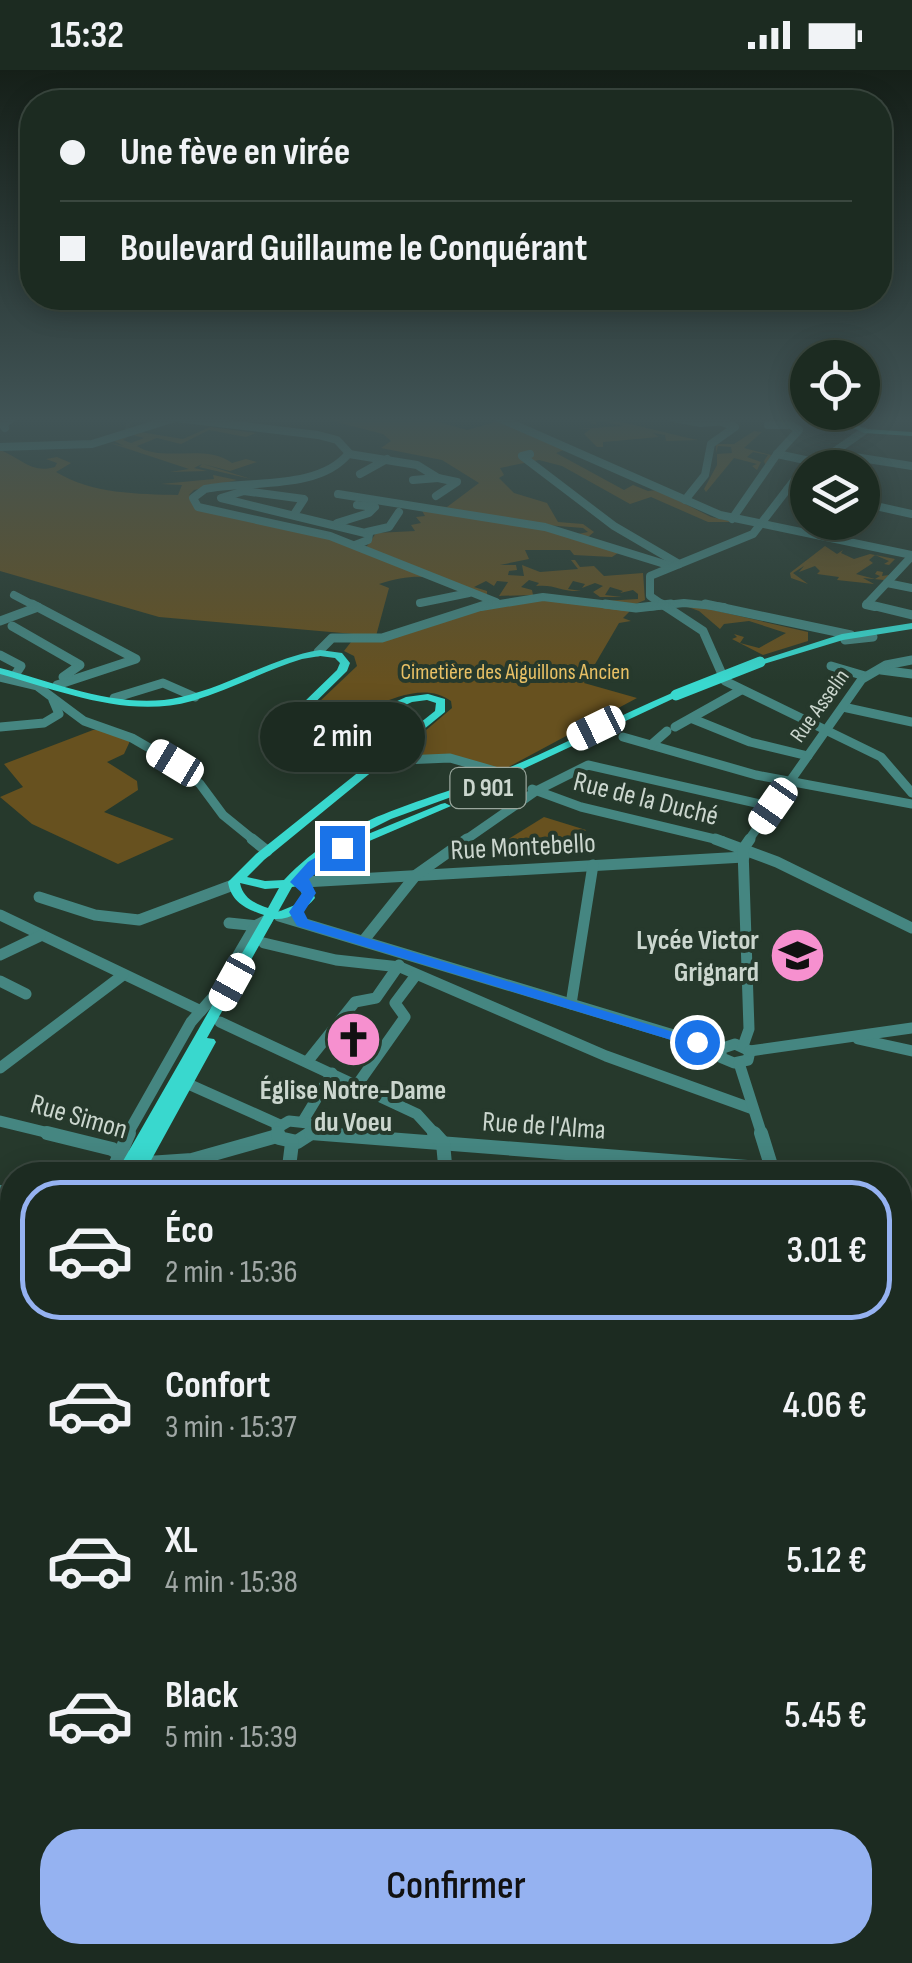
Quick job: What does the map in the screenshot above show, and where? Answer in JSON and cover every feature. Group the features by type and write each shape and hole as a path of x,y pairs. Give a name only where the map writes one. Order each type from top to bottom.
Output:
{"main road":[{"name":"D 901","path":"142,1162 267,924 296,882 305,861 332,841 503,774 596,728 766,663 912,628"},
{"name":"D 901","path":"844,638 912,628"},
{"path":"817,630 844,638"},
{"path":"766,663 816,642 820,638 817,630"},
{"path":"766,663 844,638"},
{"path":"0,674 156,704 195,697 318,652 342,659 343,669 280,729 274,741 284,747 305,745 407,700 428,697 441,701 440,712 237,880"},
{"name":"D 901","path":"296,882 342,848 460,800 679,697"},
{"path":"237,880 264,885 296,882 308,898 300,916 267,924 243,902 237,880"},
{"path":"243,902 247,894 264,885"},
{"name":"D 901","path":"142,1162 220,1022 267,924"}],"street":[{"path":"201,506 355,545 496,602"},
{"path":"259,506 367,532 388,527 399,512"},
{"path":"294,513 300,506"},
{"path":"336,523 369,514 375,508 371,506"},
{"path":"436,506 546,527 640,560 679,567"},
{"path":"587,506 679,567"},
{"path":"702,506 762,525 912,555"},
{"path":"732,518 740,506"},
{"path":"636,608 649,604 649,577 750,536 775,506"},
{"path":"880,507 912,514"},
{"path":"355,545 369,538 367,532"},
{"path":"912,555 866,606 912,615"},
{"path":"887,583 912,588"},
{"path":"420,603 471,592"},
{"path":"14,596 136,659 60,683"},
{"path":"318,652 329,639 387,637 496,602 557,597 636,608 696,603 734,608 817,630"},
{"path":"651,598 688,619 707,636 719,676 881,758 908,783 912,792"},
{"path":"0,622 38,607"},
{"path":"0,630 24,622 16,615"},
{"path":"12,626 80,665 65,673 60,683"},
{"path":"844,638 873,637"},
{"path":"333,654 344,639"},
{"path":"4,657 22,667 15,675"},
{"name":"Rue Asselin","path":"744,853 865,676 876,669 912,660"},
{"path":"831,666 865,676"},
{"path":"876,669 912,674"},
{"path":"0,674 37,686 84,721 132,738 183,769 226,818 267,852"},
{"path":"114,698 163,684 195,697"},
{"path":"651,745 708,705 741,690"},
{"path":"0,728 54,718 58,711 52,701 59,700"},
{"path":"843,707 912,722"},
{"path":"693,719 750,742 808,756"},
{"path":"623,737 790,781 912,804"},
{"path":"380,761 450,758 496,770"},
{"path":"364,940 416,875 534,790 588,765 773,806"},
{"name":"Rue de la Duché","path":"534,790 744,853 912,928"},
{"path":"720,1049 725,1060 739,1063 750,1058 746,1049 749,1028 744,853"},
{"name":"Rue Montebello","path":"296,882 744,853"},
{"path":"571,1004 593,865"},
{"path":"38,897 114,919 147,918 237,880"},
{"path":"0,916 201,1011"},
{"path":"300,916 404,953 720,1049 730,1044 746,1049 912,1028"},
{"path":"229,924 267,924 336,960 400,968 606,1056 753,1109"},
{"path":"140,1162 135,1120 191,1022 267,924"},
{"path":"0,956 40,936"},
{"path":"307,1062 354,1002 374,1000 400,968 404,953"},
{"path":"0,1068 117,972"},
{"path":"357,1085 406,1017 396,1006 416,975"},
{"path":"0,981 26,994"},
{"path":"220,1022 417,1114 443,1143 445,1162"},
{"path":"849,1038 912,1052"},
{"path":"739,1063 770,1162"},
{"path":"292,1143 302,1141 332,1074"},
{"path":"186,1083 279,1130 292,1143"},
{"name":"Rue Simon","path":"0,1121 112,1149 135,1162"},
{"name":"Rue de l'Alma","path":"152,1162 279,1130 307,1127 443,1143 674,1162"},
{"path":"290,1162 292,1143"}],"green space":[{"path":"0,506 202,506 309,530 365,549 376,533 415,531 411,525 421,523 416,517 425,516 421,509 424,506 549,506 558,522 583,524 594,532 588,537 624,550 573,535 588,532 583,528 546,525 618,553 612,557 574,555 570,550 525,550 529,559 500,565 516,565 517,570 509,571 508,575 524,576 522,565 540,572 578,569 571,560 575,560 580,567 594,566 604,576 643,573 645,600 633,605 603,601 638,599 638,594 633,590 620,593 623,591 610,587 605,595 622,597 600,597 593,592 603,586 595,583 582,588 585,584 573,581 568,589 581,591 536,586 539,583 529,580 521,587 532,590 533,595 499,596 508,582 497,581 494,586 486,581 474,587 487,591 487,595 441,579 397,579 379,584 389,588 376,636 159,617 0,571"},
{"path":"672,506 690,506 734,522 708,522"},
{"path":"825,546 837,554 843,550 841,553 854,559 875,555 869,560 873,563 856,574 875,579 880,576 875,574 877,571 883,572 882,576 889,575 884,580 863,578 874,584 817,574 820,571 815,566 799,572 804,566 793,573 808,584 791,578 790,573"},
{"name":"Cimetière des Aiguillons Ancien","path":"556,599 630,611 623,618 631,621 619,623 584,683 637,698 501,771 480,763 392,759 452,708 451,701 437,694 422,692 389,700 327,730 300,720 357,666 354,656 344,651 351,642 390,639 497,604"},
{"path":"688,607 808,632 808,641 763,655 732,639 737,637 734,634 744,637 740,643 759,648 786,633 749,621 724,624 720,629"},
{"path":"93,730 104,730 130,741 124,754 107,762 137,781 138,790 104,812 174,839 118,864 32,824 0,797 23,787 4,764"},
{"path":"544,817 586,830 566,849 547,857 528,854 505,841"}],"place":[{"name":"Lycée Victor Grignard","path":"798,956"},
{"name":"Église Notre-Dame du Voeu","path":"353,1039"}],"route":[{"path":"342,848 314,865 298,882 304,882 309,893 296,912 302,923 697,1042"}]}
